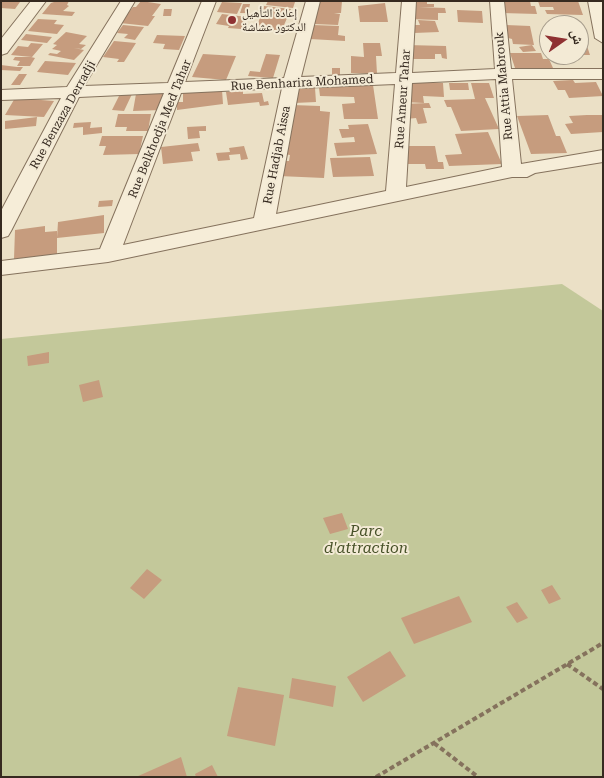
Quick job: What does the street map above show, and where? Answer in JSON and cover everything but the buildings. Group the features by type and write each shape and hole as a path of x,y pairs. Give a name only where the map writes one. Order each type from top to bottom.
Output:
{"street":[{"path":"1,50 39,1"},
{"name":"Rue Benzaza Derradji","path":"1,231 73,92 128,1"},
{"name":"Rue Belkhodja Med Tahar","path":"108,256 176,89 209,1"},
{"name":"Rue Hadjab Aissa","path":"264,221 291,84 313,1"},
{"name":"Rue Ameur Tahar","path":"396,196 409,1"},
{"name":"Rue Attia Mabrouk","path":"497,1 512,171"},
{"path":"595,1 603,38"},
{"name":"Rue Benharira Mohamed","path":"1,95 503,74 603,74"},
{"path":"1,268 108,256 264,221 396,196 512,171 603,156"},
{"path":"512,171 603,171"}],"path":[{"path":"376,777 603,643"},
{"path":"567,664 603,690"},
{"path":"434,743 478,777"}],"green space":[{"name":"Parc d'attraction","path":"562,284 603,311 603,777 1,777 1,339"}],"place":[{"name":"إعادة التأهيل الدكتور عشاشة","path":"232,20"}]}
